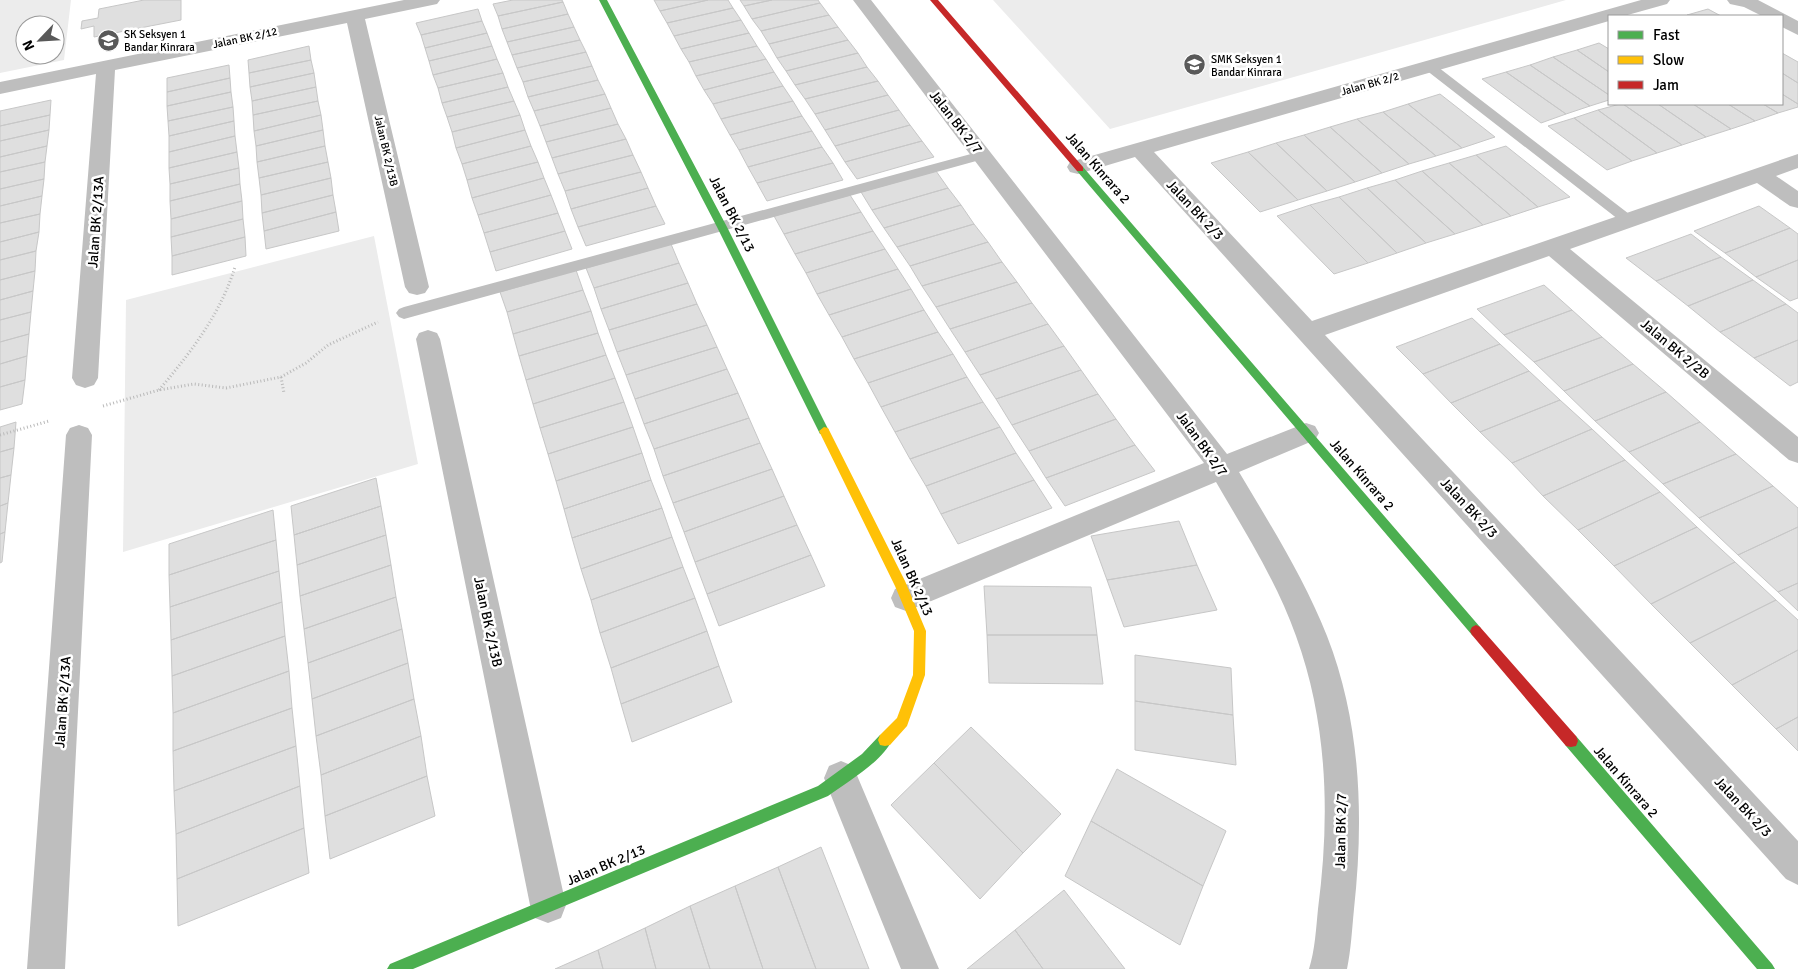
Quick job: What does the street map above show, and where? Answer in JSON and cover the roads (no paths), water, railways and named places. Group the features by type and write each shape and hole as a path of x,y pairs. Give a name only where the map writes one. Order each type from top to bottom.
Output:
{"street":[{"name":"Jalan BK 2/12","path":"0,88 431,0"},
{"name":"Jalan BK 2/13","path":"395,969 823,790 866,759 902,722 919,675 920,631 906,598 722,227 603,0"},
{"name":"Jalan BK 2/7","path":"862,0 1222,467 1287,579 1312,638 1333,709 1342,781 1341,867 1328,969"},
{"name":"Jalan Kinrara 2","path":"934,0 1767,969"},
{"name":"Jalan BK 2/2","path":"1608,15 1661,0"},
{"path":"1743,2 1773,15"},
{"name":"Jalan BK 2/2","path":"1078,167 1608,15"},
{"name":"Jalan BK 2/13B","path":"355,16 417,287"},
{"path":"1783,21 1798,29"},
{"name":"Jalan BK 2/13A","path":"85,378 106,66"},
{"name":"Jalan BK 2/3","path":"1140,150 1798,867"},
{"path":"1307,332 1798,161"},
{"path":"1759,174 1798,201"},
{"name":"Jalan BK 2/2B","path":"1552,246 1798,452"},
{"name":"Jalan BK 2/13B","path":"428,339 548,905"},
{"path":"906,598 1306,432"},
{"name":"Jalan BK 2/13A","path":"46,969 79,435"},
{"path":"841,778 920,969"}],"lane":[{"path":"1430,66 1628,220"},
{"path":"404,313 982,155"}],"place":[{"name":"SK Seksyen 1 Bandar Kinrara","path":"108,40"},
{"name":"SMK Seksyen 1 Bandar Kinrara","path":"1195,65"}]}
